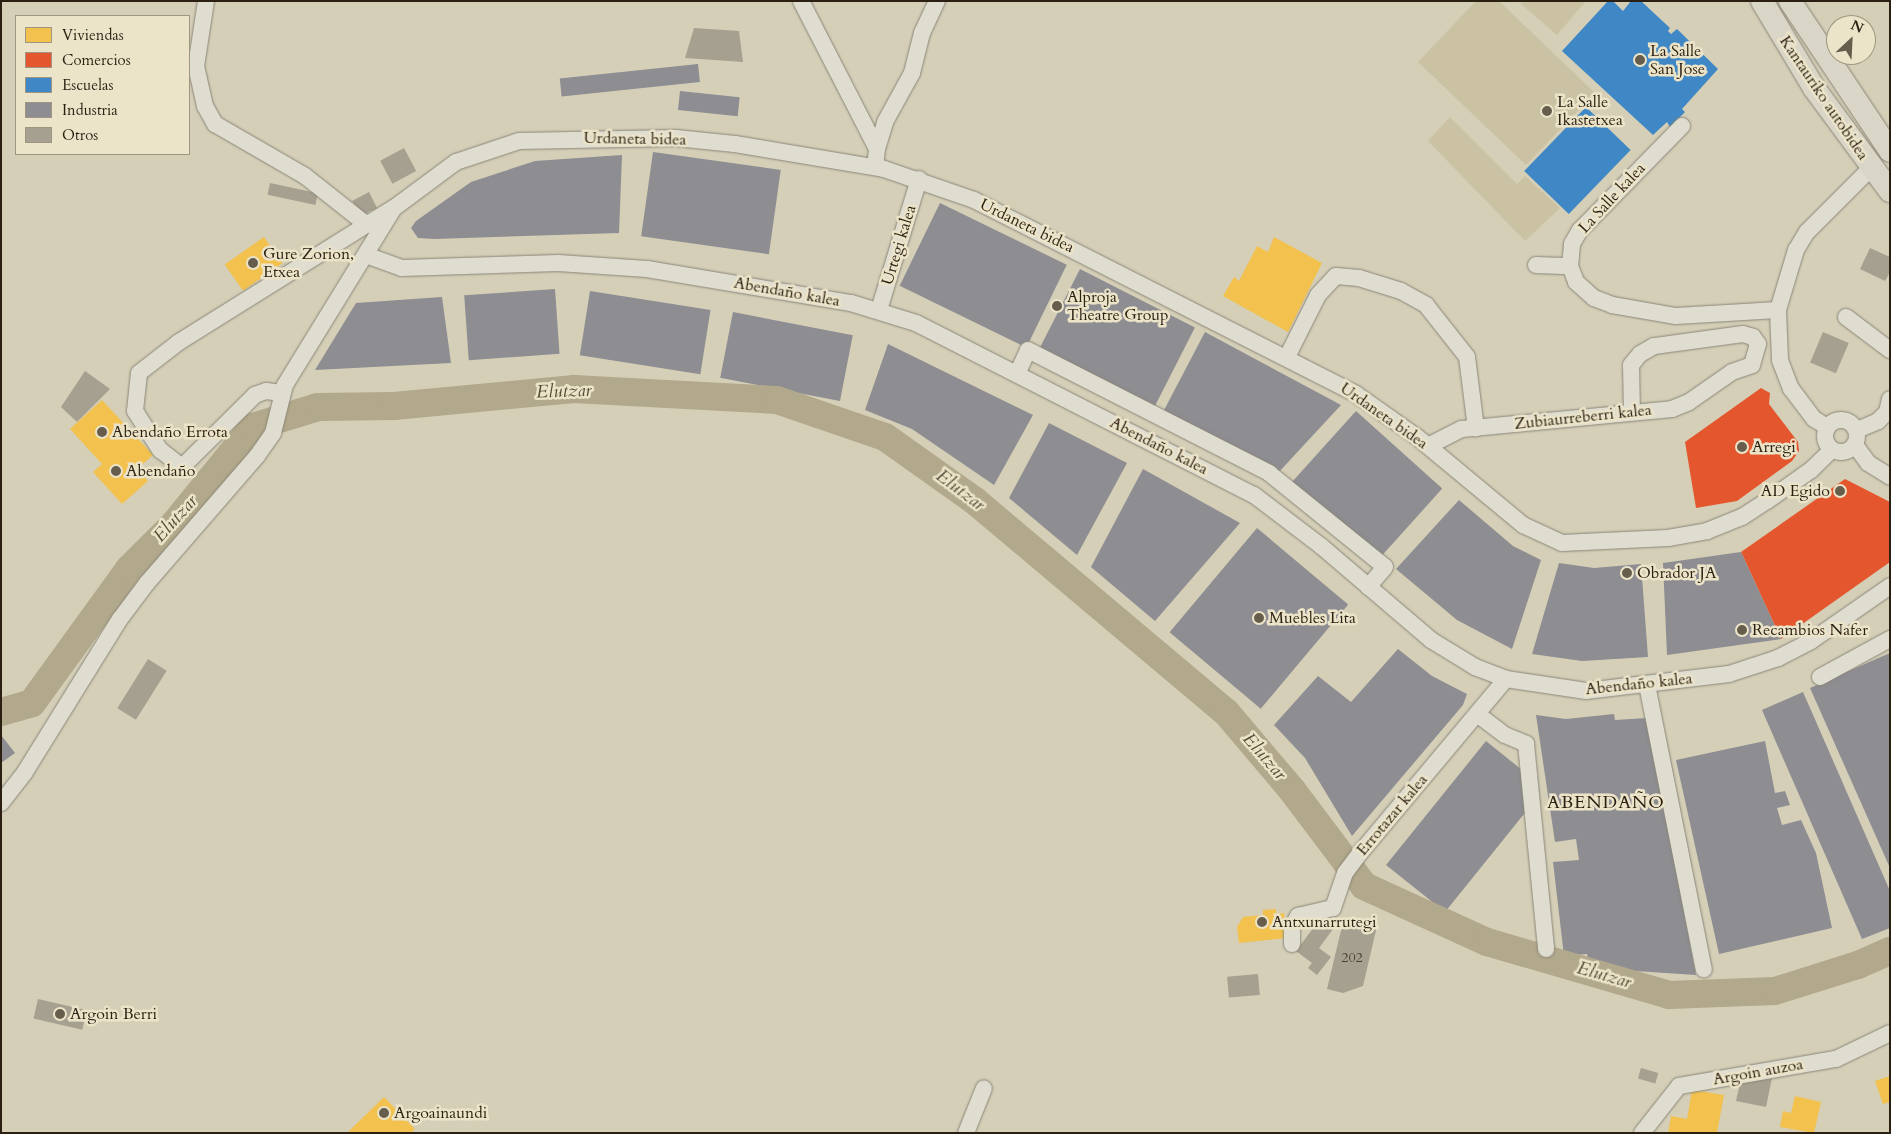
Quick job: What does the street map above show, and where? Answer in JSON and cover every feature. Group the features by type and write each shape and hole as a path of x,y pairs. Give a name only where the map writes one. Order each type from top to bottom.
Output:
{"highway":[{"name":"Kantauriko autobidea","path":"1762,1 1814,88 1890,191"},
{"name":"Kantauriko autobidea","path":"1790,1 1890,151"}],"street":[{"path":"206,1 196,66 205,106 215,124 305,176 367,225"},
{"path":"801,1 877,148"},
{"path":"875,167 877,148 885,122 912,73 922,33 937,1"},
{"name":"La Salle kalea","path":"1570,266 1572,244 1580,230 1682,126"},
{"name":"Urdaneta bidea","path":"1,803 25,772 120,619 147,583 257,456 273,433 281,398 394,208 456,162 519,141 676,138 809,154 875,167 919,180 1008,216 1287,357 1356,394 1428,446 1523,526 1562,543 1589,544 1678,536 1726,524 1775,496 1812,470 1832,450"},
{"path":"1827,427 1814,419 1791,389 1780,360 1778,310 1787,275 1807,232 1865,174"},
{"name":"Urtegi kalea","path":"879,310 919,180"},
{"path":"281,398 266,391 255,394 182,467 160,450 135,411 139,373 179,342 394,208"},
{"name":"Abendaño kalea","path":"366,255 402,268 558,263 647,270 768,287 879,310 916,323 1254,495 1274,508 1431,640 1475,667 1506,679 1586,692 1729,674 1778,658 1811,641 1890,586"},
{"path":"1536,265 1570,266 1576,282 1594,298 1630,309 1676,316 1778,310"},
{"path":"1287,357 1318,295 1336,276 1359,278 1401,291 1426,305 1467,357 1476,428"},
{"path":"1846,318 1890,350"},
{"name":"Zubiaurreberri kalea","path":"1428,446 1462,429 1672,409 1689,402 1732,372 1752,364 1758,344 1752,337 1742,334 1654,346 1640,354 1631,365 1632,412"},
{"path":"1017,374 1028,350 1269,472 1385,567 1368,587"},
{"path":"1827,427 1825,439 1832,450 1843,452 1856,438 1887,412 1890,399"},
{"path":"1827,427 1841,419 1848,421 1868,463 1890,477"},
{"path":"1820,676 1890,639"},
{"name":"Errotazar kalea","path":"1292,944 1292,927 1298,916 1332,908 1345,873 1506,679"},
{"path":"1647,685 1704,969"},
{"path":"1477,714 1506,735 1526,744 1546,949"},
{"name":"Argoin auzoa","path":"1642,1133 1679,1086 1836,1058 1890,1033"},
{"path":"966,1133 984,1088"}],"shaded area":[{"path":"1476,1 1499,1 1595,93 1526,165 1418,62"},
{"path":"1523,1 1586,1 1557,35 1521,4"},
{"path":"1450,117 1517,184 1525,176 1560,208 1525,241 1428,141"}],"building: Viviendas":[{"name":"Gure Zorion, Etxea","path":"264,237 282,263 243,291 225,265"},
{"path":"1274,237 1322,263 1288,332 1223,296 1234,277 1239,281 1257,246 1268,252"},
{"path":"102,400 153,455 137,469 148,481 122,504 93,472 102,464 70,429"},
{"name":"Antxunarrutegi","path":"1276,909 1276,914 1284,913 1286,938 1239,943 1237,927 1243,917 1263,915 1263,910"},
{"path":"1890,1076 1890,1102 1883,1104 1875,1081"},
{"path":"1692,1090 1724,1095 1717,1133 1668,1133 1671,1116 1687,1119"},
{"path":"1795,1096 1821,1102 1814,1133 1780,1127 1783,1111 1791,1113"},
{"name":"Argoainaundi","path":"384,1097 415,1129 411,1133 347,1133"}],"building: Comercios":[{"name":"Arregi","path":"1761,388 1770,393 1769,404 1798,442 1799,451 1792,461 1737,501 1696,508 1685,442"},
{"path":"1845,479 1890,502 1890,562 1781,639 1741,552"}],"building: Escuelas":[{"name":"La Salle San Jose","path":"1608,1 1613,1 1623,11 1631,1 1641,1 1670,28 1668,31 1671,34 1677,29 1718,69 1682,109 1685,112 1670,127 1667,122 1653,135 1562,51"},
{"path":"1586,107 1631,150 1569,214 1524,171"}],"building: Industria":[{"path":"698,64 700,82 562,96 560,79"},
{"path":"680,91 740,97 738,116 678,110"},
{"path":"653,152 781,170 769,254 641,236"},
{"path":"622,155 619,233 435,239 418,238 411,228 416,221 471,182 535,161"},
{"path":"940,203 1067,265 1026,347 900,286"},
{"path":"1080,269 1195,328 1152,411 1037,353"},
{"path":"555,289 560,354 469,360 464,295"},
{"path":"590,291 710,310 700,374 580,355"},
{"path":"442,297 451,363 315,370 356,303"},
{"path":"733,312 853,335 840,401 720,378"},
{"path":"1205,332 1341,405 1278,473 1162,414"},
{"path":"888,344 1033,415 994,485 912,429 865,410"},
{"path":"1356,411 1442,489 1379,559 1292,482"},
{"path":"1049,423 1127,463 1077,555 1009,498"},
{"path":"1143,469 1240,523 1155,621 1091,567"},
{"path":"1459,500 1513,546 1541,560 1512,649 1457,620 1396,569"},
{"name":"Muebles Lita","path":"1257,528 1348,604 1261,709 1170,632"},
{"path":"1741,552 1781,639 1667,655 1663,563"},
{"path":"1559,563 1594,568 1641,564 1648,657 1582,661 1532,654"},
{"path":"1398,649 1432,676 1467,694 1463,705 1352,836 1305,758 1274,725 1318,676 1351,702"},
{"path":"1890,653 1890,868 1810,688"},
{"path":"1803,692 1890,891 1890,928 1862,939 1762,710"},
{"path":"1614,714 1615,720 1647,718 1696,975 1590,968 1587,954 1564,956 1553,862 1579,860 1576,839 1555,842 1536,715 1566,719"},
{"path":"1,735 15,753 1,763"},
{"path":"1486,741 1522,770 1528,809 1445,912 1386,865"},
{"path":"1765,741 1775,793 1785,791 1790,805 1777,808 1782,825 1801,820 1816,853 1832,928 1719,954 1676,760"}],"building: Otros":[{"path":"694,28 739,31 743,62 685,58"},
{"path":"404,148 416,171 392,184 380,161"},
{"path":"270,183 318,193 315,205 268,195"},
{"path":"369,192 377,208 364,214 352,201"},
{"path":"1870,248 1890,257 1890,272 1885,281 1860,269"},
{"path":"1823,332 1849,343 1836,373 1810,362"},
{"path":"85,371 110,389 77,422 61,407"},
{"path":"148,659 167,671 136,720 117,708"},
{"path":"1344,918 1377,926 1363,986 1343,993 1327,989"},
{"path":"1320,919 1333,929 1319,948 1331,957 1317,975 1308,968 1312,963 1296,951"},
{"path":"1258,974 1260,995 1229,998 1227,977"},
{"name":"Argoin Berri","path":"38,999 87,1010 82,1030 34,1018"},
{"path":"1641,1068 1658,1073 1655,1084 1638,1079"},
{"path":"1772,1078 1766,1107 1736,1101 1740,1083"}],"waterway":[{"name":"Elutzar","path":"1,712 32,703 129,569 175,523 253,427 318,407 394,406 574,389 777,400 885,437 975,501 1226,712 1292,790 1364,886 1487,942 1669,995 1775,991 1858,965 1890,951"}],"place":[{"name":"La Salle San Jose","path":"1640,60"},
{"name":"La Salle Ikastetxea","path":"1547,111"},
{"name":"Gure Zorion, Etxea","path":"253,263"},
{"name":"Alproja Theatre Group","path":"1057,306"},
{"name":"Abendaño Errota","path":"102,432"},
{"name":"Arregi","path":"1742,447"},
{"name":"Abendaño","path":"116,471"},
{"name":"AD Egido","path":"1840,491"},
{"name":"Obrador JA","path":"1627,573"},
{"name":"Muebles Lita","path":"1259,618"},
{"name":"Recambios Nafer","path":"1742,630"},
{"name":"Antxunarrutegi","path":"1262,922"},
{"name":"Argoin Berri","path":"60,1014"},
{"name":"Argoainaundi","path":"384,1113"}],"district":[{"name":"ABENDAÑO","path":"1606,803"}]}
